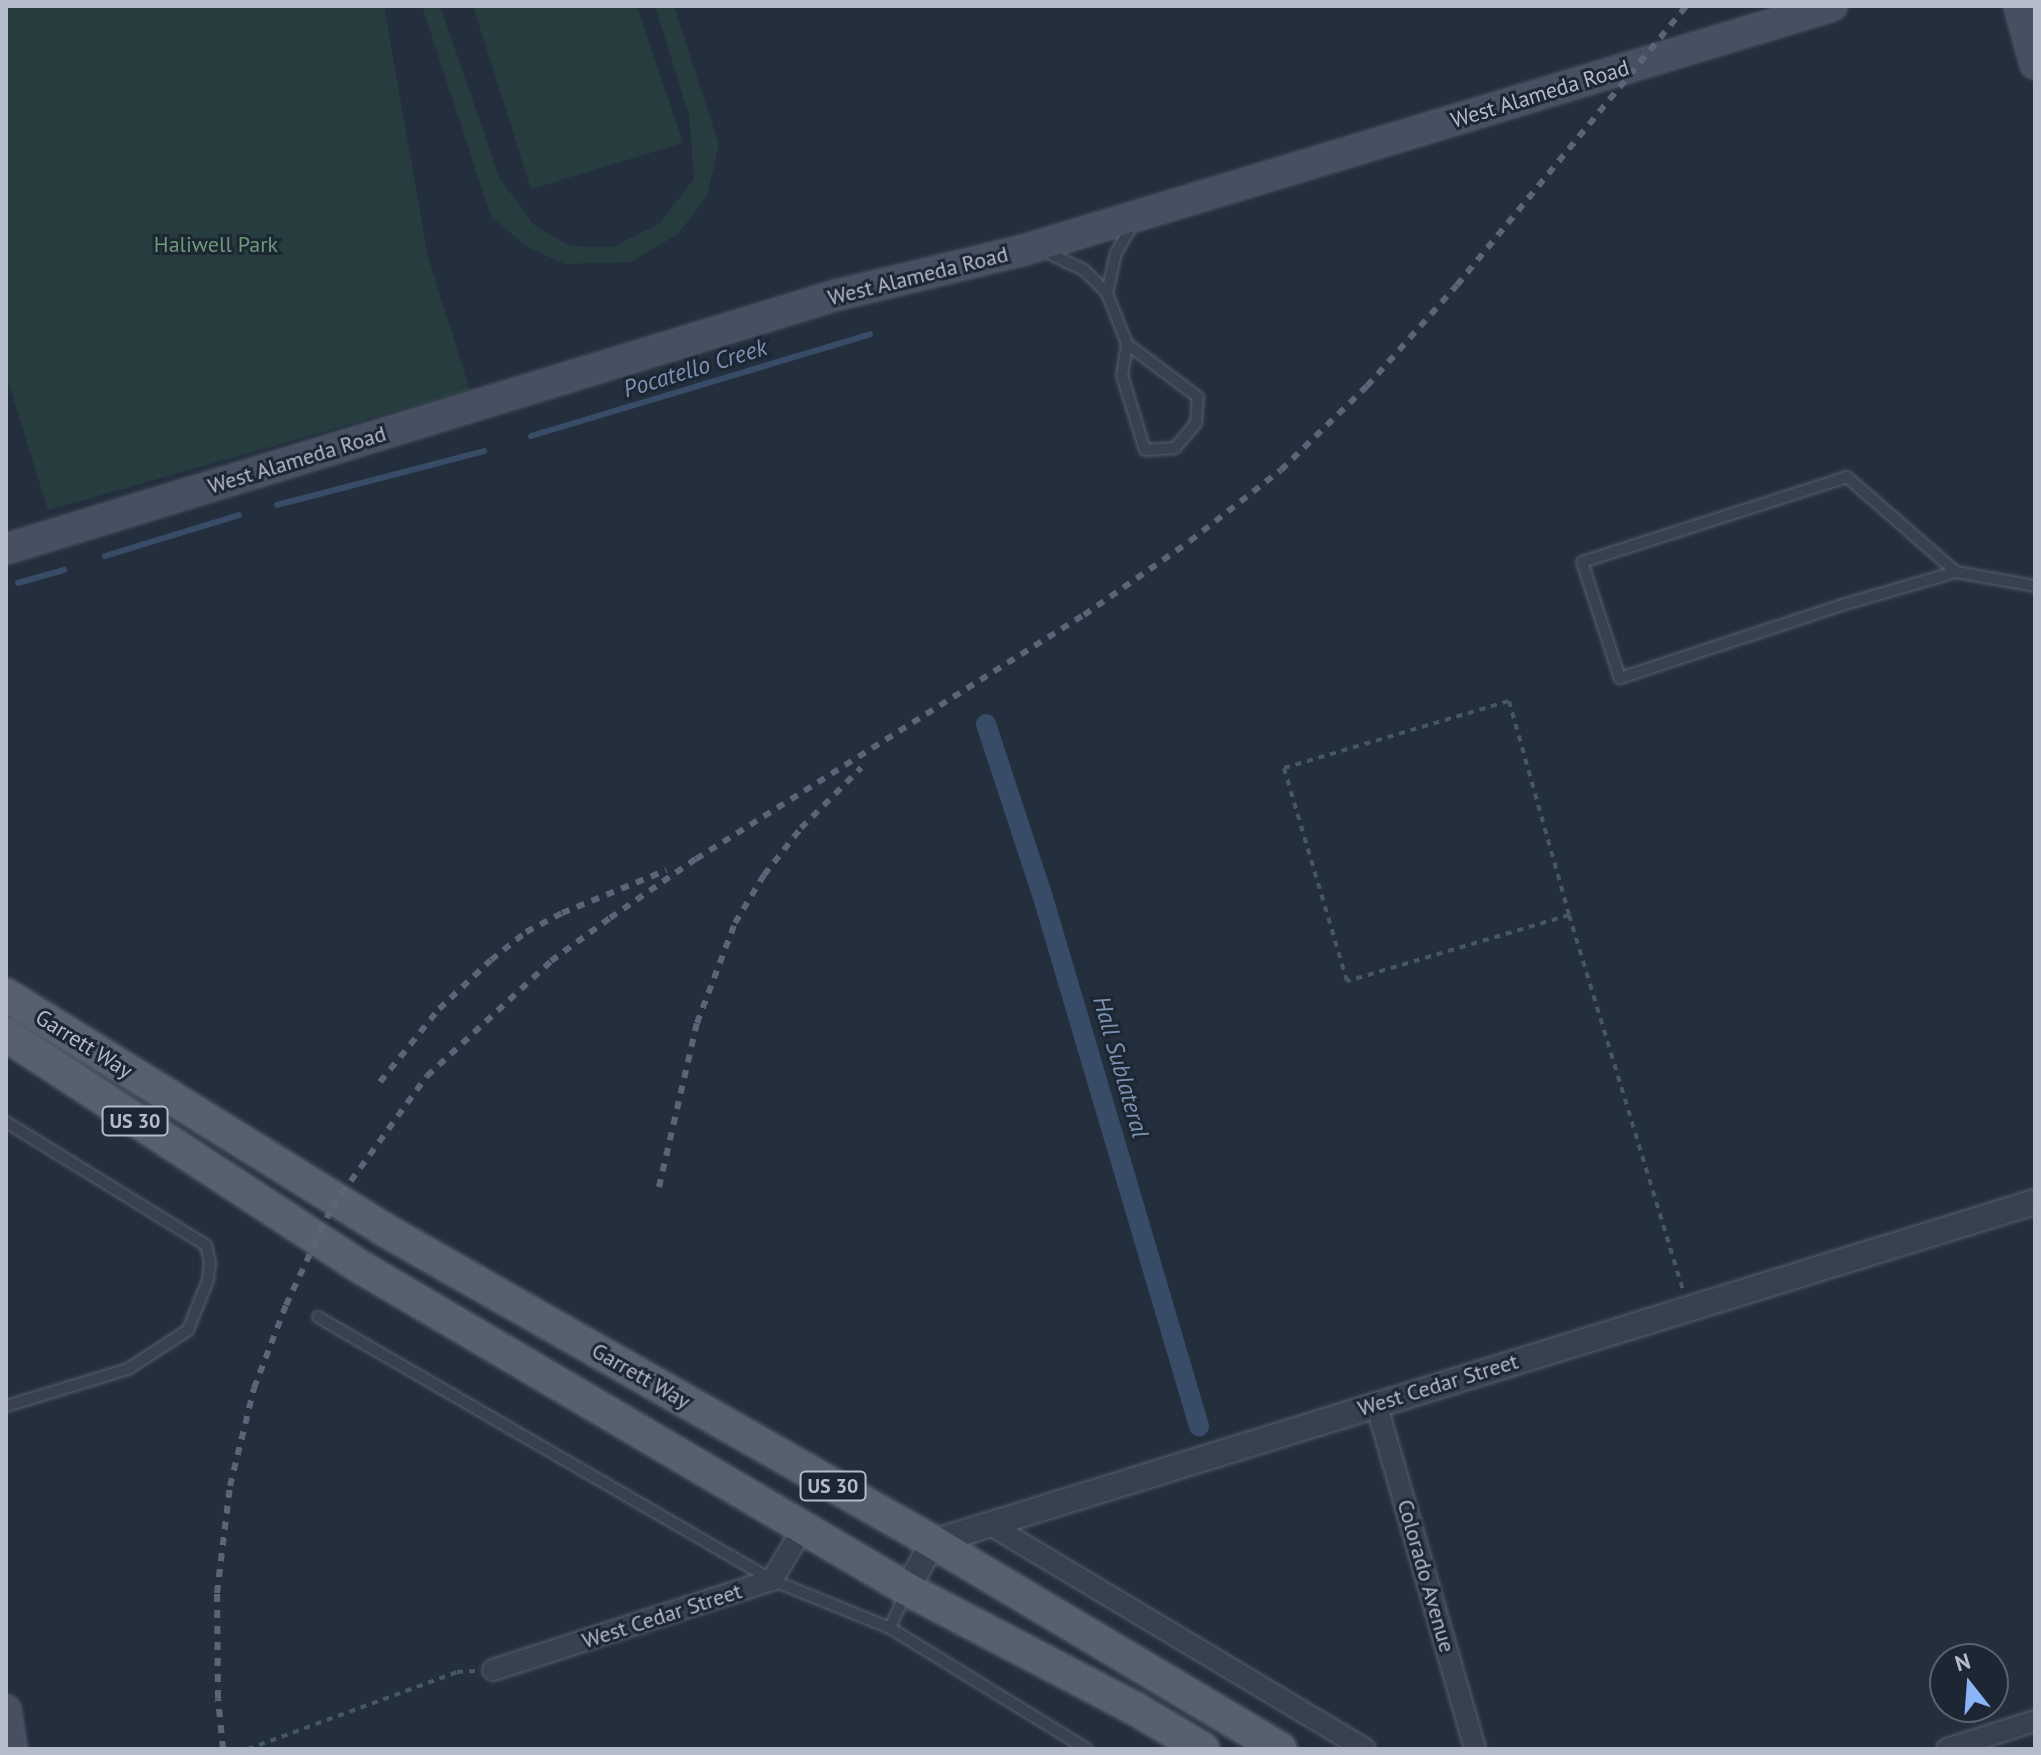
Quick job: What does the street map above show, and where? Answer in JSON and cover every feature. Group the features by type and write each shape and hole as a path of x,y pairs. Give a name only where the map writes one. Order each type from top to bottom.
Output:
{"main road":[{"name":"West Alameda Road","path":"6,549 837,295 1034,247 1832,6"},
{"path":"2019,6 2035,64"},
{"name":"Garrett Way","path":"6,995 383,1229 933,1542 1280,1749"},
{"name":"Garrett Way","path":"6,1035 364,1269 907,1589 1134,1708 1203,1749"},
{"path":"6,1710 12,1749"}],"street":[{"name":"West Cedar Street","path":"933,1542 2035,1202"},
{"name":"Colorado Avenue","path":"1376,1403 1475,1749"},
{"path":"989,1524 1365,1749"},
{"name":"West Cedar Street","path":"493,1670 772,1580 803,1528"},
{"path":"907,1589 933,1542"},
{"path":"1947,1749 2035,1721"}],"lane":[{"path":"1107,293 1123,238 1142,215"},
{"path":"1034,247 1084,270 1107,293 1127,344 1122,375 1145,450 1175,448 1196,423 1198,397 1127,344"},
{"path":"1956,572 1847,477 1582,562 1620,678 1845,604 1956,572 2035,586"},
{"path":"6,1122 206,1245 210,1263 208,1280 188,1330 128,1369 6,1406"},
{"path":"318,1317 772,1580 890,1628 1087,1749"},
{"path":"890,1628 907,1589"}],"path":[{"path":"1569,915 1347,981 1284,768 1509,701 1569,915 1689,1309"},
{"path":"248,1749 457,1672 493,1670"}],"green space":[{"name":"Haliwell Park","path":"6,6 384,6 428,257 470,390 48,510 6,375"},
{"path":"422,6 440,6 500,179 535,226 570,246 612,247 660,223 694,179 689,115 655,6 674,6 719,145 707,196 678,234 631,262 565,264 529,248 491,217"},
{"path":"473,6 637,6 683,143 531,189"}],"waterway":[{"name":"Pocatello Creek","path":"531,436 870,334"},
{"name":"Pocatello Creek","path":"277,505 484,451"},
{"name":"Pocatello Creek","path":"105,556 239,515"},
{"name":"Pocatello Creek","path":"18,583 64,570"},
{"name":"Hall Sublateral","path":"986,724 1042,894 1199,1426"}],"railway":[{"path":"223,1749 218,1698 217,1593 230,1486 254,1388 286,1305 332,1207 427,1076 551,961 610,918 696,859 1084,615 1190,541 1281,470 1367,386 1457,285 1686,6"},
{"path":"659,1187 697,1023 735,923 764,875 801,828 861,768"},
{"path":"380,1082 439,1009 526,932 562,913 667,870"}]}
